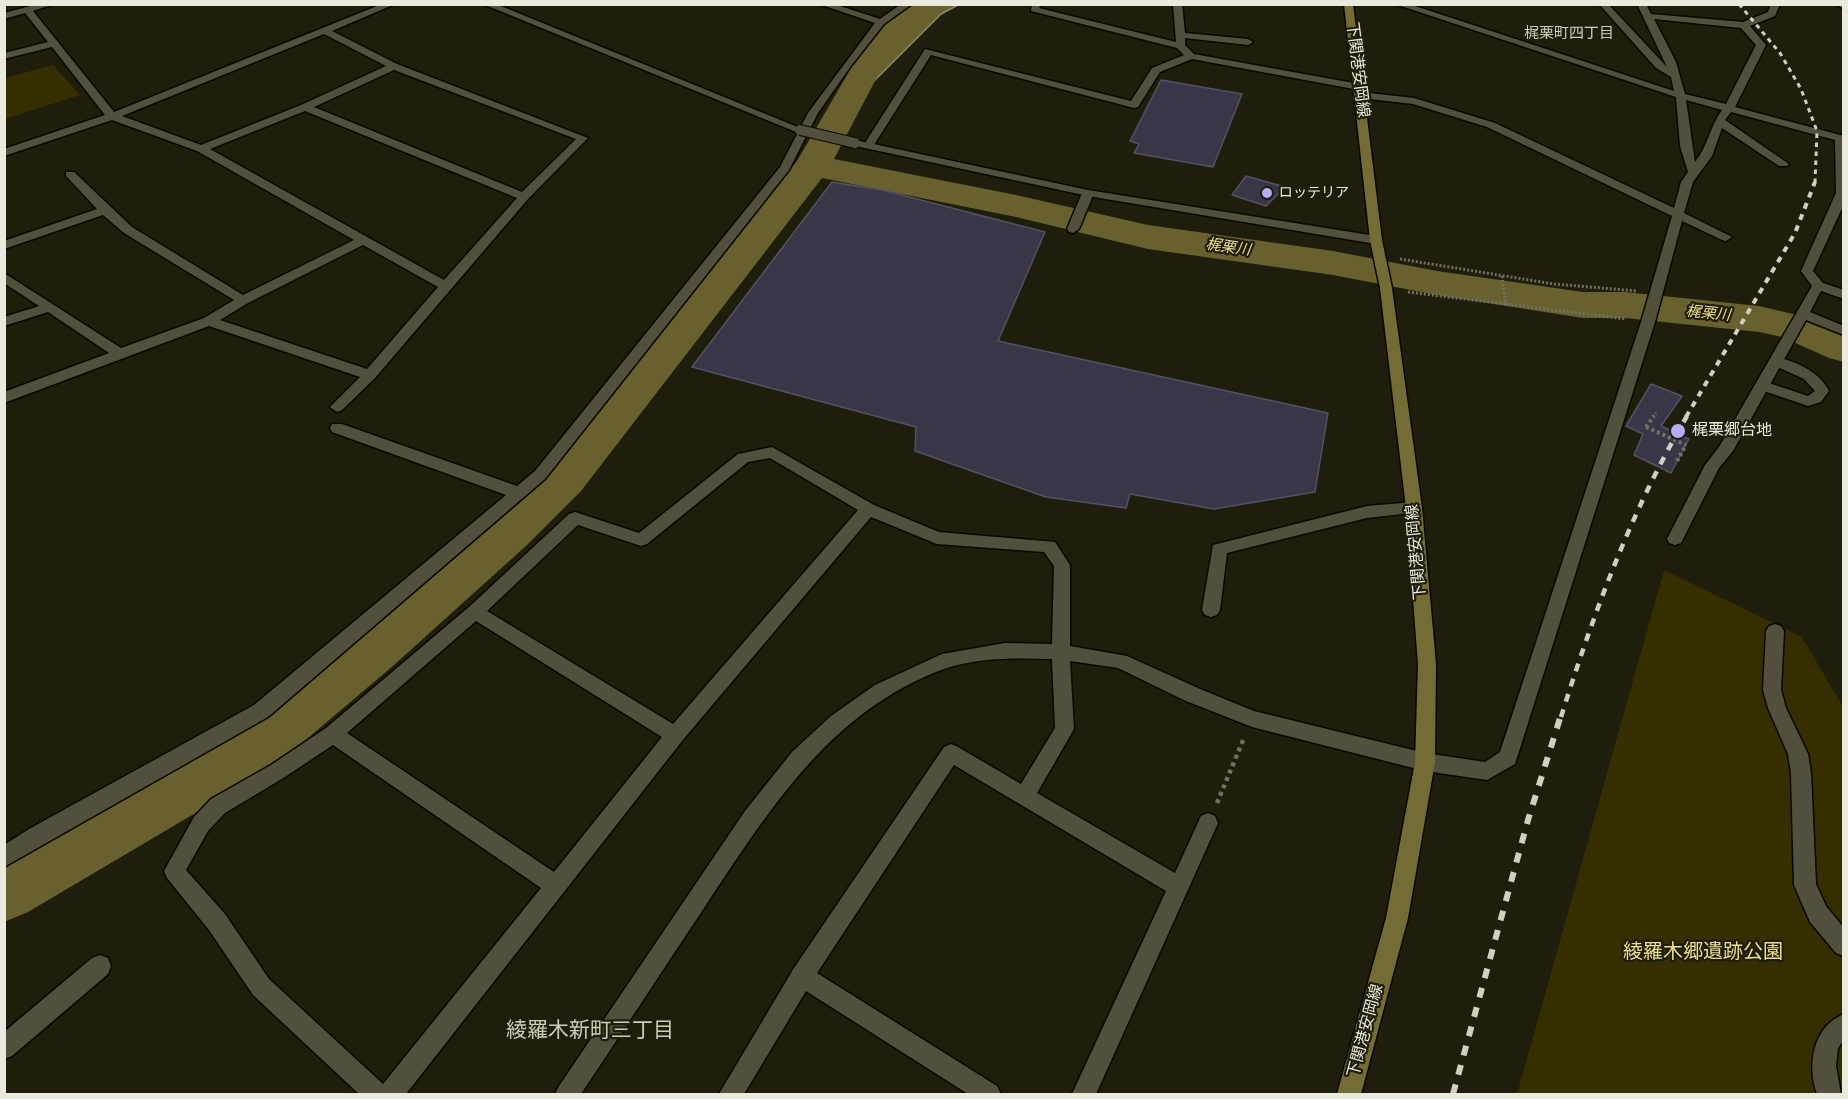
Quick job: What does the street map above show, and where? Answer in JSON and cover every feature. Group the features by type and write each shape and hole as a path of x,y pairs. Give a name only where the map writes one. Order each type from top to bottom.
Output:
{"main road":[{"name":"下関港安岡線","path":"1348,4 1377,240 1386,288 1414,508 1427,664 1425,762 1397,918 1349,1095"}],"street":[{"path":"4,16 50,4"},
{"path":"4,153 112,117 327,32 391,4"},
{"path":"487,4 800,130 1088,193 1377,240"},
{"path":"823,4 882,22"},
{"path":"4,856 261,711 540,475 785,168 813,113 882,22 908,4"},
{"path":"1037,4 1034,9 1180,41 1248,42"},
{"path":"1178,4 1180,41 1191,56"},
{"path":"1399,4 1681,96 1842,138 1843,193 1806,271 1818,286 1844,295"},
{"path":"1603,4 1659,66 1674,75"},
{"path":"1641,4 1659,34 1681,96 1688,159 1694,172"},
{"path":"1648,16 1744,25 1772,14 1776,4"},
{"path":"1839,4 1844,6"},
{"path":"27,10 112,117 201,149 361,241 446,286"},
{"path":"567,1095 752,818 799,758 838,722 882,691 942,662 1005,650 1062,652 1121,661 1193,695 1252,719 1425,762 1487,771 1508,758 1648,320 1687,182 1706,156 1719,121 1729,108 1761,45 1744,25"},
{"path":"327,32 394,66 583,138 524,197 370,375 337,407"},
{"path":"4,56 52,44"},
{"path":"868,146 928,51 1134,105 1156,70 1191,56 1414,101 1491,125 1726,237"},
{"path":"201,149 305,107 394,66"},
{"path":"305,107 524,197"},
{"path":"1719,121 1783,164"},
{"path":"70,174 128,230 243,300"},
{"path":"1073,229 1088,193"},
{"path":"4,245 105,210"},
{"path":"4,398 209,321 243,300 361,241"},
{"path":"4,277 120,354"},
{"path":"1675,538 1713,465 1725,451 1818,286"},
{"path":"4,322 49,307"},
{"path":"1801,316 1844,332"},
{"path":"209,321 370,375"},
{"path":"1763,386 1808,401 1816,399 1822,391 1820,383 1808,375 1776,361"},
{"path":"338,428 519,493"},
{"path":"376,1095 261,987 217,922 174,871 201,824 218,806 278,771 333,734 475,612 575,518 641,540 743,458 772,452 868,509 937,538 1049,546 1062,565 1065,729 1024,797"},
{"path":"1211,610 1219,549 1366,512 1414,508"},
{"path":"391,1095 675,735 868,509"},
{"path":"475,612 675,735"},
{"path":"1774,631 1772,690 1798,754 1801,773 1805,885 1818,914 1844,945"},
{"path":"333,734 556,886"},
{"path":"731,1095 802,976 951,753 1179,887"},
{"path":"1084,1095 1208,823"},
{"path":"4,1048 100,966"},
{"path":"802,976 989,1095"},
{"path":"1829,1095 1824,1082 1824,1060 1832,1036 1844,1025"}],"path":[{"path":"1380,258 1554,284 1654,295"},
{"path":"1502,276 1506,305"},
{"path":"1386,288 1435,297 1648,320"},
{"path":"1656,413 1646,427 1686,445 1677,461"},
{"path":"1208,823 1252,719"}],"green space":[{"path":"53,65 80,95 5,119 5,78"},
{"name":"綾羅木郷遺跡公園","path":"1664,570 1802,637 1843,707 1843,1094 1517,1094"}],"shaded area":[{"path":"922,5 958,5 941,14 844,111 861,60 891,26"}],"building":[{"path":"1161,80 1242,94 1213,167 1134,153 1139,144 1130,141"},
{"name":"ロッテリア","path":"1246,176 1285,187 1266,206 1232,195"},
{"path":"832,182 882,190 1045,232 998,341 1328,413 1315,492 1214,509 1130,494 1126,508 1046,497 915,451 916,427 692,367"},
{"name":"梶栗郷台地","path":"1651,384 1682,396 1661,426 1689,439 1671,473 1634,455 1643,434 1626,426"}],"waterway":[{"name":"梶栗川","path":"813,165 872,58 891,34 933,4"},
{"path":"4,889 253,747 374,648 509,531 564,478 813,165"},
{"name":"梶栗川","path":"813,165 1016,206 1148,237 1333,263 1437,283 1583,305 1625,305 1759,319 1795,327 1844,348"}],"railway":[{"path":"1739,4 1780,53 1801,89 1817,131 1815,183"},
{"path":"1686,417 1795,233 1815,182"},
{"path":"1561,717 1615,563 1648,488 1687,416"},
{"path":"1453,1094 1528,820 1561,715"}],"place":[{"name":"ロッテリア","path":"1267,193"},
{"name":"梶栗郷台地","path":"1678,431"}],"district":[{"name":"梶栗町四丁目","path":"1569,34"},
{"name":"綾羅木新町三丁目","path":"590,1032"}]}
